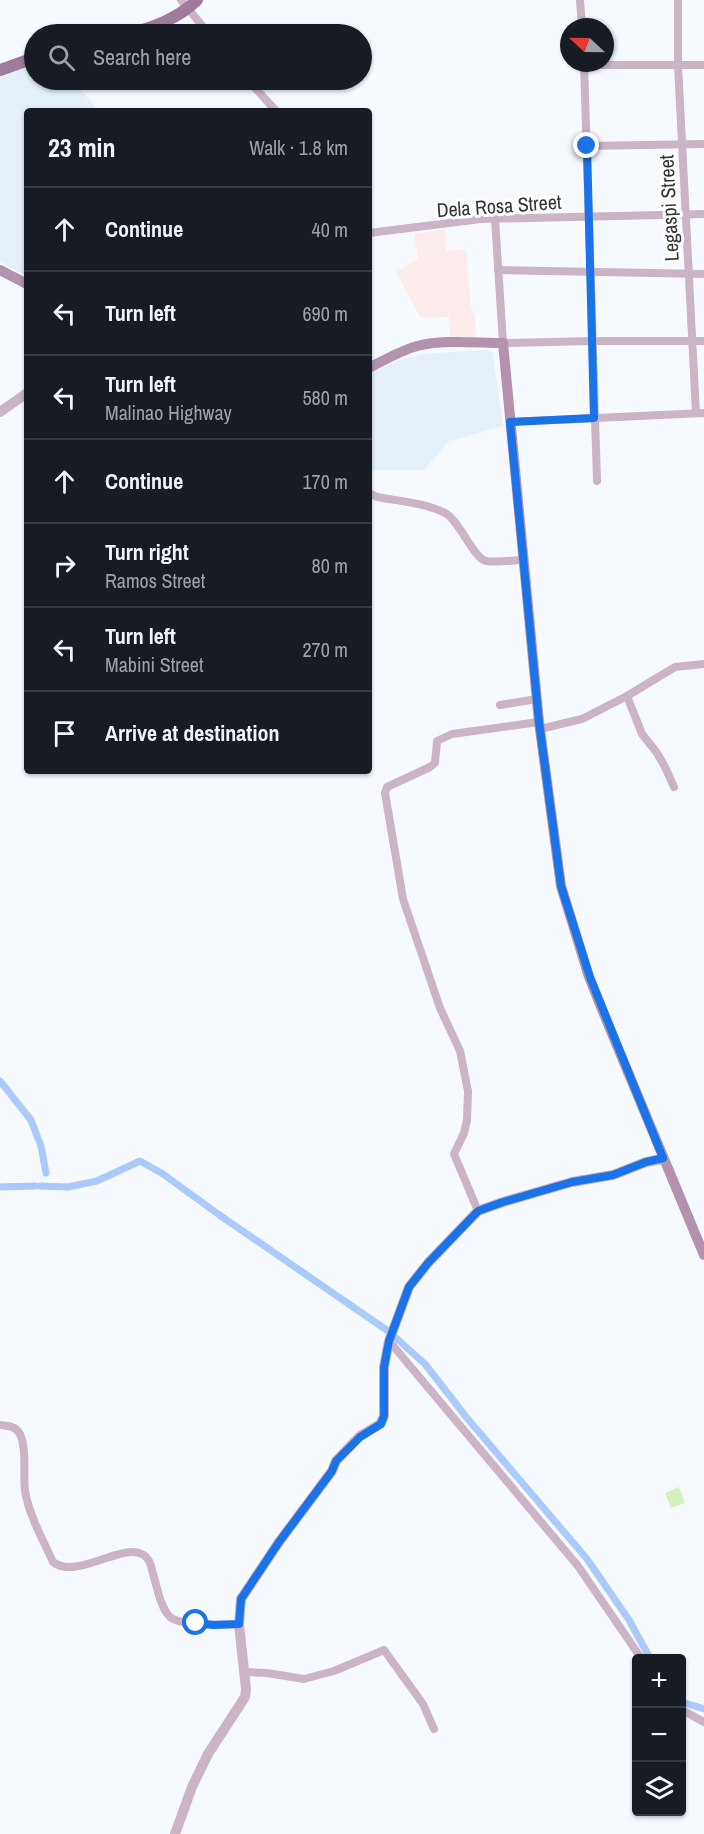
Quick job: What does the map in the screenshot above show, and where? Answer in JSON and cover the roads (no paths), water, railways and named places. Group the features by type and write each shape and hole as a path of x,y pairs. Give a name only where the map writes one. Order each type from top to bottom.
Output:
{"main road":[{"path":"155,24 189,3"},
{"path":"0,70 24,62"},
{"path":"0,270 24,282"},
{"path":"372,366 418,346 503,343 539,725 561,886 590,977 704,1255"}],"street":[{"path":"580,0 581,18"},
{"name":"Legaspi Street","path":"678,0 678,65 682,144 693,341 700,413"},
{"path":"189,3 203,24"},
{"path":"614,64 704,65"},
{"path":"584,72 597,481"},
{"path":"257,90 273,108"},
{"path":"587,146 704,144"},
{"name":"Dela Rosa Street","path":"372,233 481,219 704,214"},
{"path":"495,219 503,343 593,340 704,341"},
{"path":"498,270 704,274"},
{"path":"0,412 24,395"},
{"path":"510,422 700,413"},
{"path":"372,494 447,513 483,560 523,560"},
{"path":"478,1211 454,1154 464,1133 467,1120 468,1090 460,1051 440,1008 403,899 385,794 387,788 435,763 437,741 442,737 582,719 675,668 704,664"},
{"path":"627,696 642,734 657,753 674,788"},
{"path":"500,705 537,699"},
{"path":"175,1834 207,1754 245,1697 239,1624 241,1599 279,1542 332,1471 336,1461 360,1437 381,1424 384,1416 384,1367 389,1341 409,1287 428,1263 478,1211 572,1182 613,1175 663,1158"},
{"path":"389,1341 578,1566 638,1654"},
{"path":"0,1425 11,1426 19,1431 22,1440 25,1492 53,1562 67,1567 93,1563 132,1551 143,1554 149,1560 163,1606 171,1617 181,1621 213,1625 239,1624"},
{"path":"244,1672 304,1679 334,1671 384,1650 423,1704 434,1730"},
{"path":"686,1713 704,1722"}],"waterway":[{"path":"0,1081 31,1120 41,1146 46,1173"},
{"path":"40,1186 68,1187 97,1181 140,1161 163,1174 388,1331"},
{"path":"0,1187 35,1186"},
{"path":"395,1337 425,1364 467,1418 587,1559 629,1620 648,1654"},
{"path":"686,1703 704,1709"}]}
